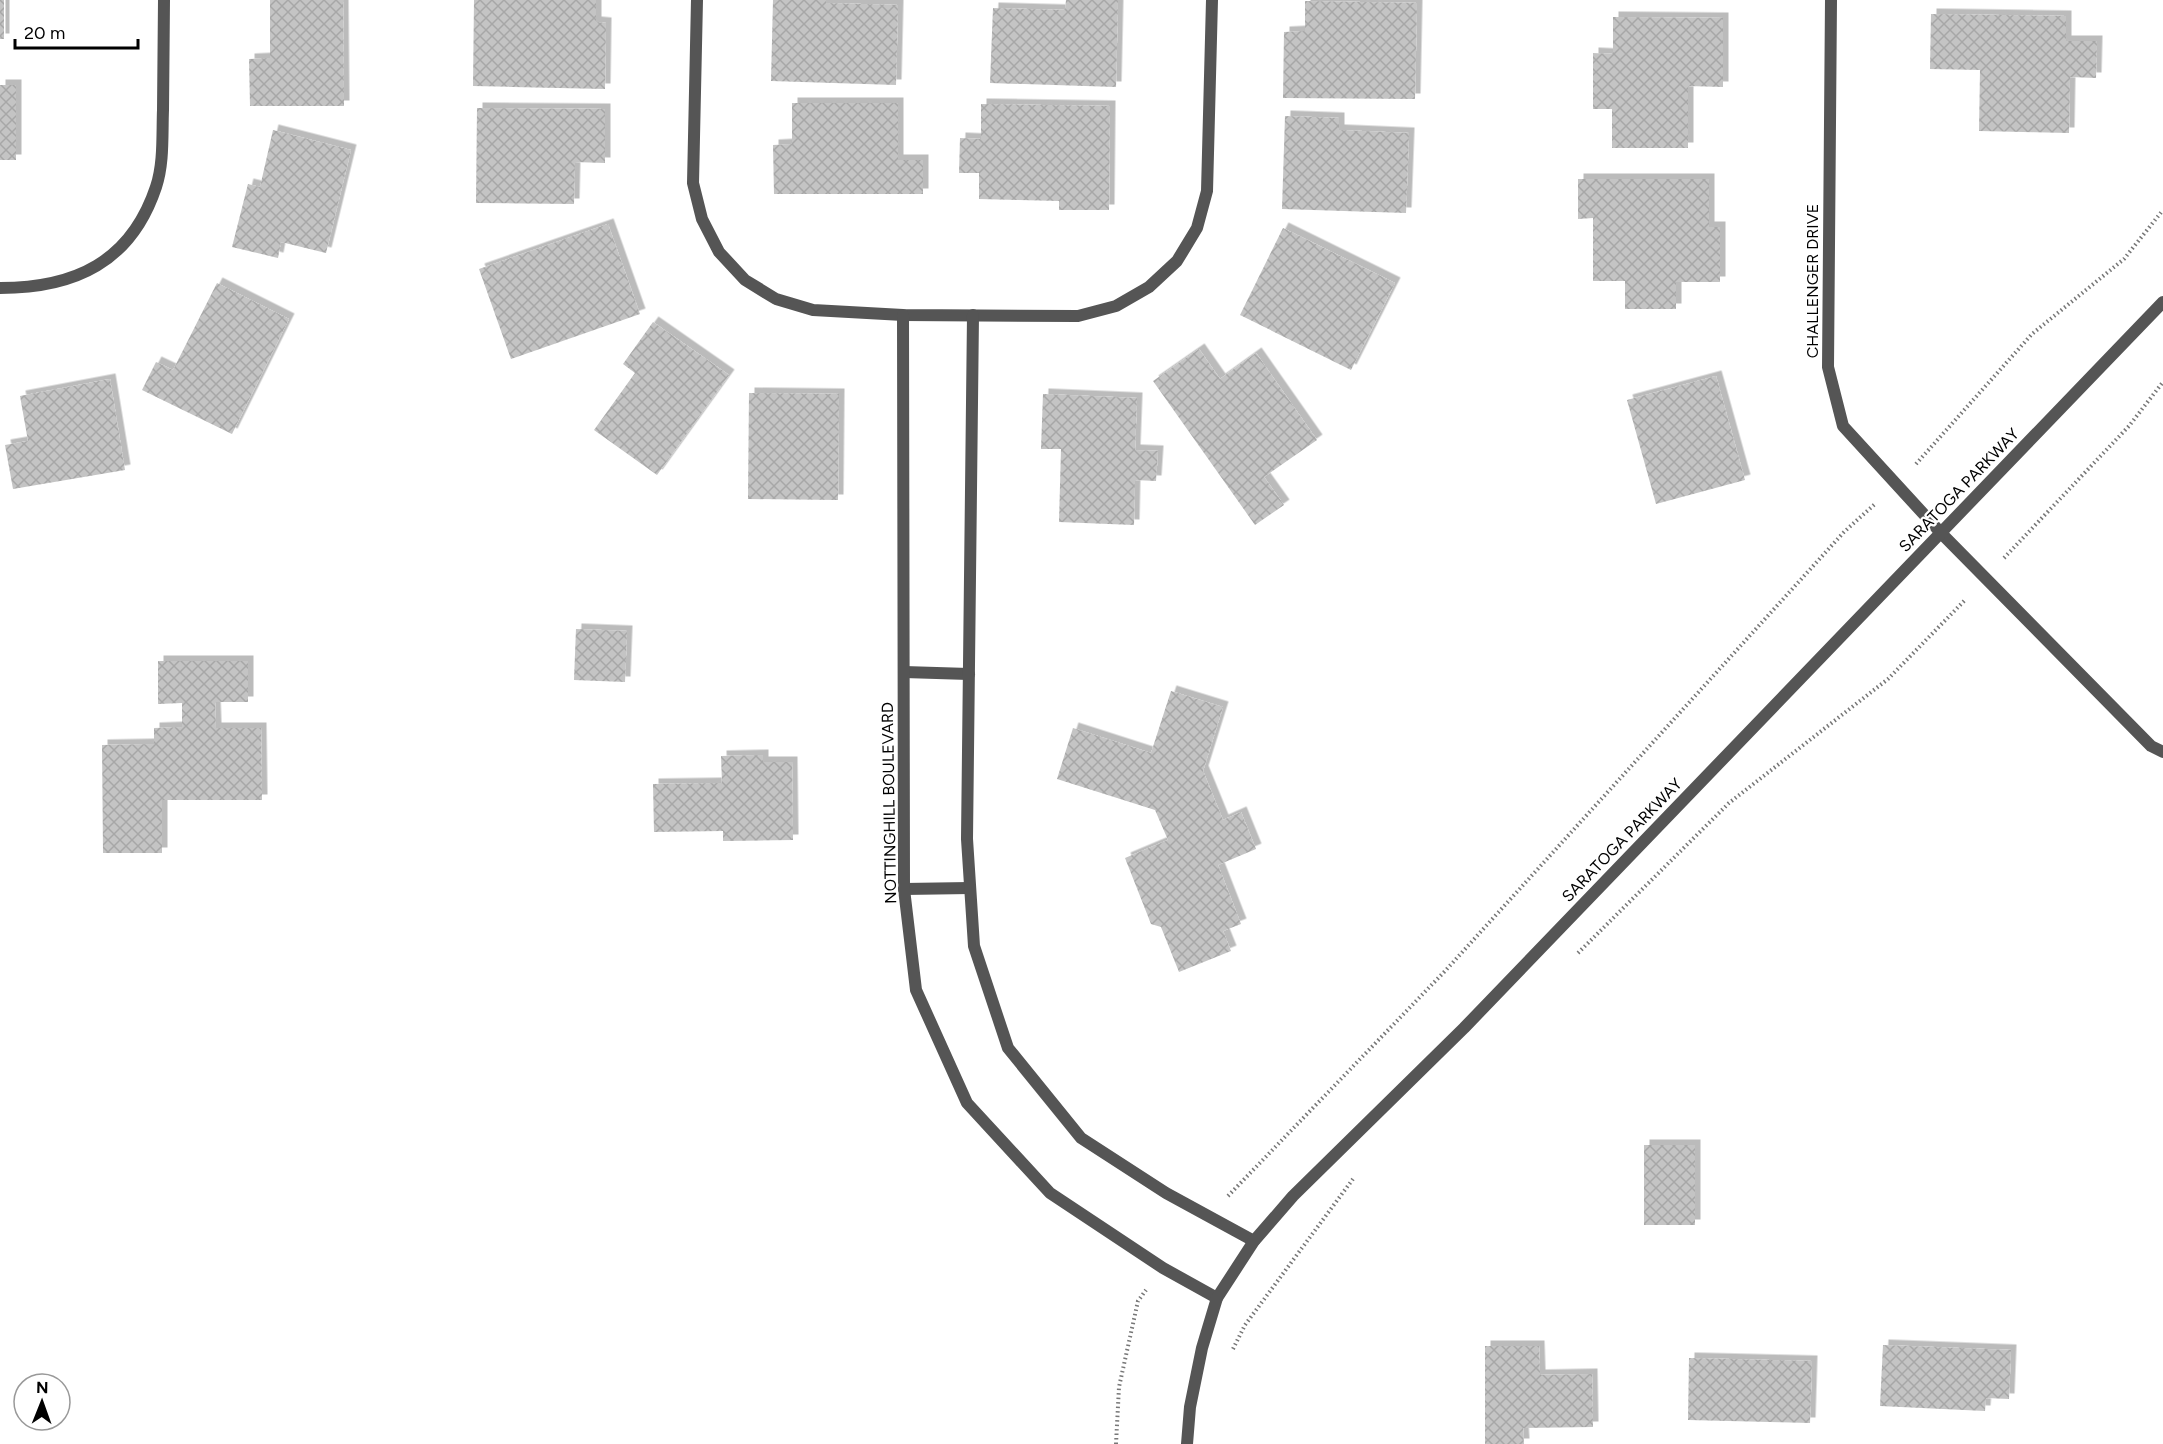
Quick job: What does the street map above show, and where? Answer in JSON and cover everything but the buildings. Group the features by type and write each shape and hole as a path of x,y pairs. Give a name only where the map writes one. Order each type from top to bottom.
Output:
{"street":[{"path":"0,288 22,288 58,283 92,270 120,248 142,219 157,186 162,150 164,0"},
{"path":"697,0 693,183 702,219 720,252 745,280 777,299 813,310 903,315 1078,316 1116,306 1149,287 1177,261 1197,228 1207,191 1212,0"},
{"name":"CHALLENGER DRIVE","path":"1831,0 1828,367 1843,426 1986,578 2151,746 2163,752"},
{"name":"SARATOGA PARKWAY","path":"1187,1444 1190,1407 1202,1348 1217,1298 1254,1241 1293,1196 1464,1028 2163,302"},
{"name":"NOTTINGHILL BOULEVARD","path":"903,315 904,889 916,990 968,1103 1050,1193 1163,1268 1217,1298"},
{"path":"973,315 967,839 974,946 1008,1048 1081,1137 1166,1193 1254,1241"},
{"path":"904,672 969,674"},
{"path":"904,889 970,888"}],"path":[{"path":"1209,1217 1446,970 1844,531 1898,485 2032,334 2124,259 2163,210"},
{"path":"1578,954 1729,803 1888,679 2129,426 2163,382"},
{"path":"1231,1353 1245,1325 1359,1172"},
{"path":"1116,1444 1119,1387 1138,1301 1163,1268"}]}
